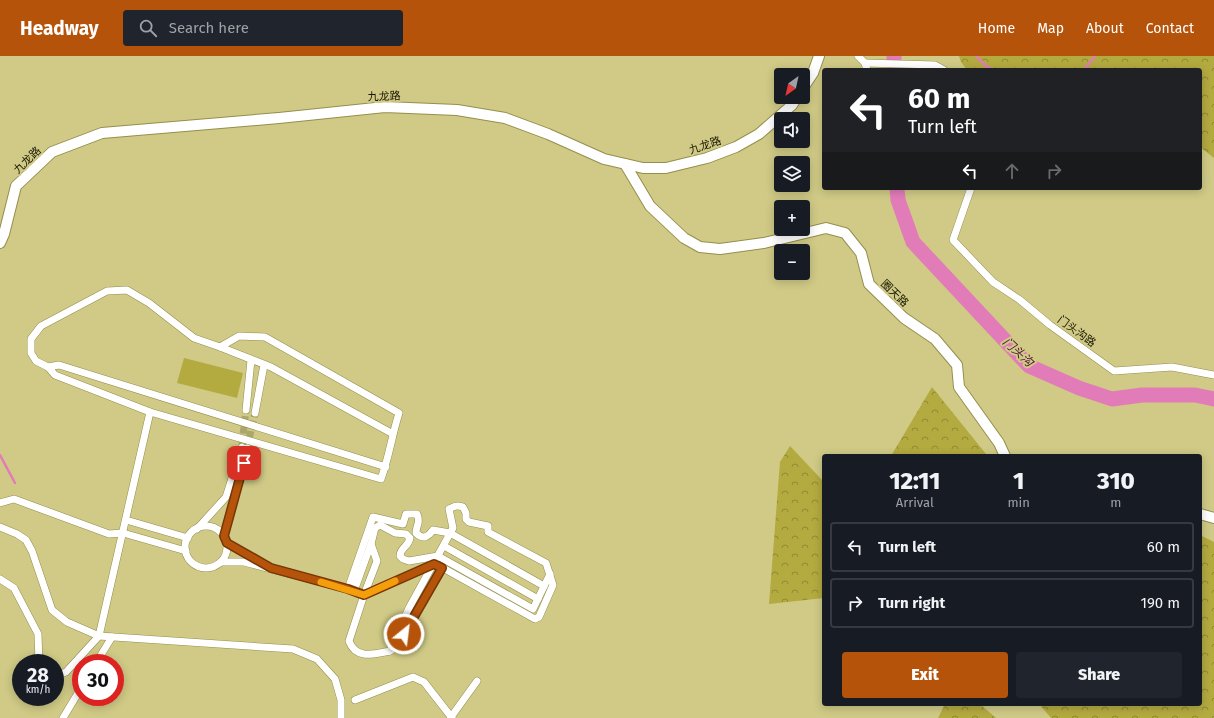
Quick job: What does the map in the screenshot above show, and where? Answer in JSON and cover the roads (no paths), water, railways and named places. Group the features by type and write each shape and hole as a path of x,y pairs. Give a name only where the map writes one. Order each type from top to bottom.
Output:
{"main road":[{"path":"810,78 819,56"},
{"name":"九龙路","path":"0,243 4,234 16,186 52,152 102,133 279,118 385,107 457,110 505,118 548,134 604,159 643,168 666,168 707,158 736,147 759,134 793,104"},
{"name":"圈天路","path":"624,164 650,206 684,238 700,247 720,249 764,243 826,228 845,233 861,253 869,284 904,318 935,339 957,364 959,387 999,443 1004,454"},
{"path":"1202,515 1214,518"}],"street":[{"path":"858,56 866,65 935,65 940,68"},
{"path":"917,65 921,68"},
{"name":"门头沟路","path":"970,190 953,240 993,282 1020,300 1050,325 1114,371 1172,367 1214,376"},
{"path":"220,347 239,336 265,337 399,412 382,479 150,412 55,375 48,368 36,361 31,353 31,339 41,326 107,291 127,290 149,302 194,338 264,364 393,434"},
{"path":"246,410 251,360"},
{"path":"255,413 264,364"},
{"path":"48,368 58,366 386,467"},
{"path":"64,673 99,636 150,412"},
{"path":"245,448 226,539 228,549 226,556 217,566 203,568 192,562 186,551 186,543 188,538 196,529 226,497 245,448"},
{"path":"0,503 14,499 109,534 123,533 186,551"},
{"path":"390,651 409,608 450,533 452,528 449,508 458,505 463,507 466,513 466,519 469,522 488,526 488,532 546,563 553,585 539,617 535,619 434,564"},
{"path":"351,590 373,517 402,524 406,514 417,514 420,523 416,529 416,533 419,536 424,538 429,536 434,530 450,533 544,586"},
{"path":"126,520 188,538"},
{"path":"351,590 371,544 375,528 380,525 396,533 406,534 410,538 409,544 400,553 400,556 403,559 409,561 438,556 540,614"},
{"path":"196,529 206,526 213,527 220,531 226,539 271,568"},
{"path":"0,527 17,534 26,540 32,550 52,610 67,622 99,636 293,649 317,659 335,679 341,700 341,718"},
{"path":"371,544 377,561 349,641 352,648 358,653 368,655 390,651 399,645 442,568"},
{"path":"444,546 538,599"},
{"path":"222,562 244,562 271,568 364,595 434,564"},
{"path":"533,609 550,574"},
{"path":"0,579 14,588 38,634 39,654"},
{"path":"101,654 112,636"},
{"path":"355,700 413,677 424,682 452,717 477,680"},
{"path":"63,718 72,703"}],"waterway":[{"name":"门头沟","path":"894,56 895,68"},
{"path":"976,56 990,68"},
{"path":"1086,68 1095,56"},
{"name":"门头沟","path":"897,190 898,200 913,242 1029,366 1079,388 1112,399 1142,395 1195,395 1214,399"},
{"path":"0,455 15,483"}],"tunnel":[{"path":"242,444 246,410"},
{"path":"247,448 255,413"}]}
